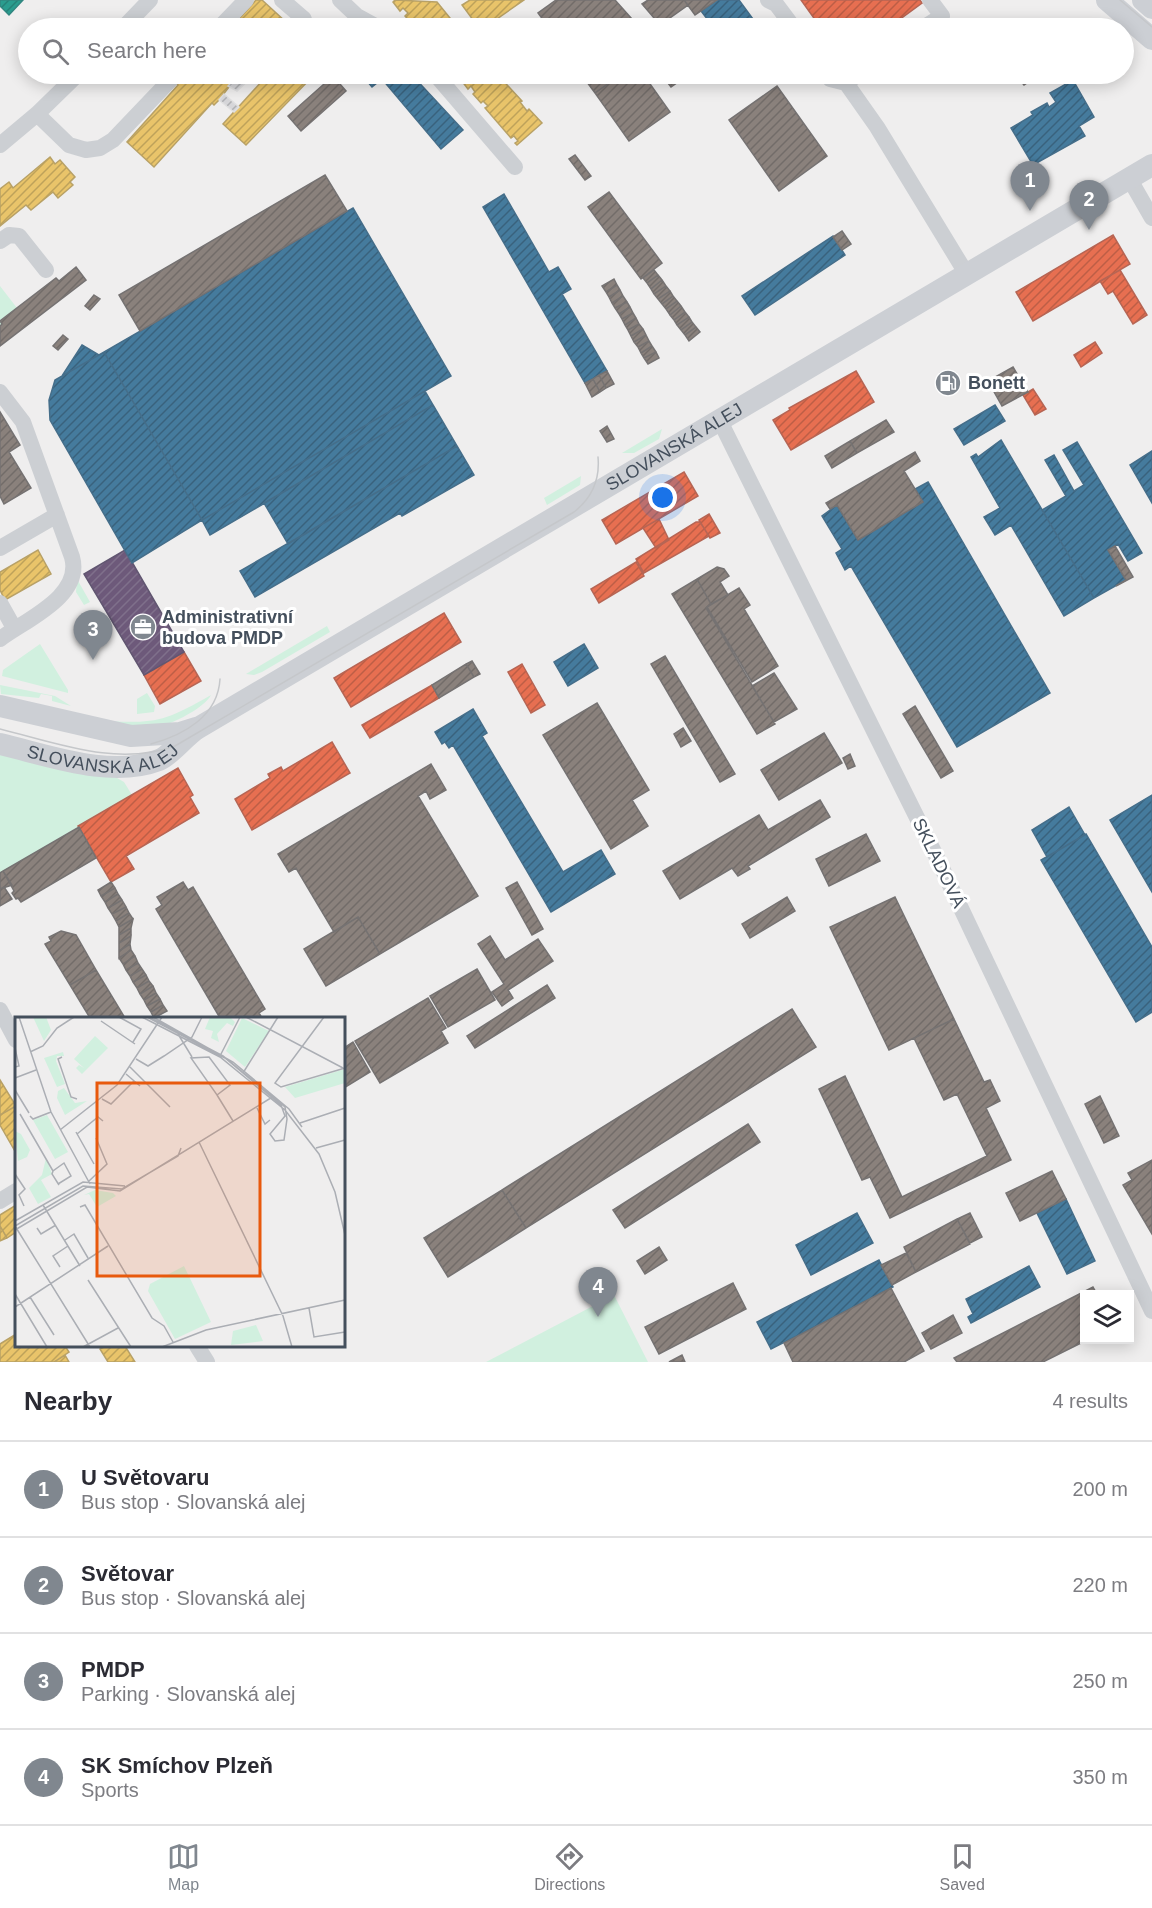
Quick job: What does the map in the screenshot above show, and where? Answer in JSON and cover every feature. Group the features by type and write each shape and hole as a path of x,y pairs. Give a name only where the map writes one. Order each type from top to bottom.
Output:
{"main road":[{"path":"1107,0 1128,18"},
{"path":"1143,0 1152,8"},
{"path":"1134,23 1152,39"},
{"name":"SLOVANSKÁ ALEJ","path":"0,744 85,763 125,766 162,760 198,728 1152,165"},
{"name":"SLOVANSKÁ ALEJ","path":"0,706 131,736 180,733 198,728"}],"street":[{"path":"133,18 150,0"},
{"path":"229,18 246,0"},
{"path":"282,0 303,18"},
{"path":"340,0 361,18"},
{"path":"768,0 776,4 786,18"},
{"path":"930,0 942,16 939,18"},
{"path":"0,145 68,84"},
{"path":"37,114 69,145 86,150 100,148 113,140 166,84"},
{"path":"444,84 515,167"},
{"path":"855,84 877,127 966,273"},
{"path":"1129,178 1152,218"},
{"path":"0,241 9,235 19,236 46,270"},
{"path":"0,392 23,422 72,557 74,577 61,596 0,639"},
{"name":"SKLADOVÁ","path":"719,419 940,864 1152,1311"},
{"path":"0,548 57,515"},
{"path":"0,603 14,628"},
{"path":"0,1010 15,1038"},
{"path":"0,1201 15,1192"},
{"path":"198,1347 207,1362"}],"green space":[{"path":"0,286 17,308 0,320"},
{"path":"662,429 659,439 634,453 622,453"},
{"path":"581,476 580,485 547,505 544,498"},
{"path":"77,579 90,602 84,605 76,592"},
{"path":"327,626 330,632 262,672 254,675 246,674"},
{"path":"40,644 68,693 2,676 3,670"},
{"path":"0,685 55,696 71,706 52,701 52,696 41,694 39,698 1,694"},
{"path":"147,693 155,706 154,712 137,714 137,699"},
{"path":"211,695 193,712 156,728 136,728 97,721 157,720 180,712"},
{"path":"0,755 117,778 124,782 132,795 0,873"},
{"path":"614,1295 648,1362 486,1362"}],"building: Homes":[{"path":"256,0 262,0 282,18 240,18"},
{"path":"395,0 437,2 450,18 407,18 405,16 408,13 403,8 400,11 393,2"},
{"path":"470,0 524,0 498,18 472,18 462,5"},
{"path":"231,84 219,100 214,105 212,103 154,167 127,142 178,85"},
{"path":"259,84 305,84 246,145 223,124"},
{"path":"464,84 506,84 522,101 520,102 527,111 529,109 542,123 517,145 515,143 518,141 514,136 511,138 485,108 488,106 483,101 481,103 473,94 475,92 471,86 468,89"},
{"path":"50,157 55,164 60,160 75,177 70,182 73,185 58,198 53,192 31,210 26,205 0,226 0,189 9,182 13,188"},
{"path":"38,550 51,574 5,600 0,590 0,572"},
{"path":"0,1080 15,1107 0,1115"},
{"path":"15,1107 15,1151 0,1125 0,1115"},
{"path":"15,1206 15,1233 7,1238 0,1226 0,1215"},
{"path":"0,1226 7,1238 0,1241"},
{"path":"15,1335 15,1347 66,1347 69,1352 54,1362 0,1362 0,1344"},
{"path":"126,1347 135,1362 108,1362 100,1349"},
{"path":"65,1355 69,1362 54,1362"}],"building: Shops":[{"path":"801,0 920,0 922,3 902,18 814,18"},
{"path":"1113,235 1130,264 1033,321 1016,292"},
{"path":"1120,270 1147,315 1133,324 1113,291 1108,294 1100,281"},
{"path":"1095,342 1102,353 1081,367 1074,355"},
{"path":"856,371 874,402 791,450 773,420 790,410 789,408"},
{"path":"950,375 955,385 945,390 940,381"},
{"path":"1033,389 1046,409 1035,415 1023,395"},
{"path":"684,472 698,496 616,544 602,520"},
{"path":"709,514 720,533 710,538 699,520"},
{"path":"659,519 669,540 656,548 643,528"},
{"path":"696,522 700,522 709,536 644,573 636,559"},
{"path":"636,562 644,576 599,603 591,589"},
{"path":"444,613 461,642 351,707 334,678"},
{"path":"184,652 201,681 160,704 144,675"},
{"path":"522,664 545,705 531,713 508,672"},
{"path":"432,685 439,698 370,738 362,725"},
{"path":"332,742 350,773 252,830 235,799 270,778 268,774 281,767 283,771"},
{"path":"178,768 193,795 190,797 199,813 126,856 134,869 111,882 78,826"}],"building: Offices":[{"name":"Administrativní budova PMDP","path":"125,550 184,652 144,675 84,574"}],"building: Schools":[{"path":"0,0 23,0 9,15 0,6"}],"building: Public":[{"path":"717,0 739,0 752,18 706,18 701,11"},
{"path":"386,84 420,84 463,130 441,149"},
{"path":"1066,84 1075,84 1094,117 1079,126 1085,136 1033,165 1011,128 1033,115 1031,112 1047,103 1049,107 1056,102 1050,93"},
{"path":"504,194 549,272 558,267 571,289 562,294 607,371 585,383 483,207"},
{"path":"353,208 451,376 202,520 104,352"},
{"path":"833,236 845,255 755,315 742,296"},
{"path":"82,345 99,355 62,376"},
{"path":"104,352 202,520 132,563 50,420 49,400 55,380"},
{"path":"425,391 433,405 210,535 202,520"},
{"path":"433,405 457,446 288,544 264,503"},
{"path":"995,405 1005,421 964,445 954,429"},
{"path":"1001,440 1094,598 1064,616 1011,525 995,535 984,517 1000,508 971,457 976,454 978,457"},
{"path":"1077,442 1142,553 1128,561 1118,544 1108,550 1126,580 1094,598 1042,510 1066,496 1045,460 1054,455 1074,491 1084,485 1063,450"},
{"path":"457,446 474,475 402,516 400,513 255,597 240,571"},
{"path":"1152,451 1152,503 1130,465"},
{"path":"928,482 1050,693 957,747 851,566 845,570 836,553 842,549 822,516 837,505 858,540 923,502 915,489"},
{"path":"584,644 598,668 568,686 554,662"},
{"path":"473,709 487,733 482,736 563,872 601,850 615,874 551,912 453,745 449,748 445,742 442,744 435,732"},
{"path":"1152,795 1152,892 1110,820"},
{"path":"1069,807 1085,835 1047,857 1032,830"},
{"path":"1086,834 1152,947 1152,1012 1136,1022 1041,860"},
{"path":"1066,1199 1095,1261 1067,1274 1037,1213"},
{"path":"857,1213 873,1243 811,1275 796,1245"},
{"path":"879,1260 893,1287 771,1349 757,1322"},
{"path":"1029,1266 1040,1287 971,1323 968,1317 973,1314 966,1299"}],"building: Industry":[{"path":"556,0 615,0 631,18 542,18 538,13"},
{"path":"648,0 684,0 688,5 670,18 654,18 642,4"},
{"path":"684,0 717,0 695,15"},
{"path":"324,84 340,84 346,91 301,131 288,116"},
{"path":"588,84 608,84 595,93"},
{"path":"608,84 650,84 670,112 629,141 595,93"},
{"path":"777,86 827,156 779,191 729,120"},
{"path":"575,155 591,176 585,180 569,159"},
{"path":"325,175 347,211 140,331 119,295"},
{"path":"609,192 662,263 641,279 588,207"},
{"path":"842,231 851,244 842,250 833,237"},
{"path":"76,267 86,280 0,346 0,326 2,324 0,321 56,278 59,281"},
{"path":"654,270 658,275 647,283 643,278"},
{"path":"658,275 662,280 651,289 647,283"},
{"path":"614,279 617,285 606,292 602,286"},
{"path":"662,280 666,286 654,294 651,289"},
{"path":"617,285 620,290 609,297 606,292"},
{"path":"666,286 670,291 658,299 654,294"},
{"path":"620,290 623,296 612,303 609,297"},
{"path":"670,291 673,296 662,304 658,299"},
{"path":"94,295 100,299 90,310 85,306"},
{"path":"623,296 627,302 615,308 612,303"},
{"path":"673,296 677,301 666,309 662,304"},
{"path":"677,301 681,306 670,315 666,309"},
{"path":"627,302 630,307 619,314 615,308"},
{"path":"681,306 685,312 674,320 670,315"},
{"path":"630,307 633,313 622,319 619,314"},
{"path":"685,312 689,317 677,325 674,320"},
{"path":"633,313 636,318 625,325 622,319"},
{"path":"689,317 692,322 681,330 677,325"},
{"path":"636,318 639,324 628,330 625,325"},
{"path":"692,322 696,327 685,335 681,330"},
{"path":"639,324 643,329 631,336 628,330"},
{"path":"696,327 700,332 689,341 685,335"},
{"path":"643,329 646,335 634,342 631,336"},
{"path":"63,335 68,339 58,350 53,346"},
{"path":"646,335 649,341 638,347 634,342"},
{"path":"649,341 652,346 641,353 638,347"},
{"path":"652,346 656,352 644,358 641,353"},
{"path":"656,352 659,358 648,364 644,358"},
{"path":"1013,367 1028,392 1002,406 988,381"},
{"path":"607,371 614,384 606,388 599,375"},
{"path":"599,375 606,388 600,392 593,379"},
{"path":"593,379 600,392 592,397 585,383"},
{"path":"0,412 20,445 9,452 31,488 4,504 0,496"},
{"path":"886,420 894,432 857,453 850,441"},
{"path":"607,426 614,439 607,442 600,431"},
{"path":"850,441 857,453 832,468 825,456"},
{"path":"915,452 920,461 904,471 923,502 858,540 837,505 830,509 826,503"},
{"path":"1115,546 1133,577 1116,586 1126,580 1108,550"},
{"path":"717,567 724,569 729,576 720,582 728,595 711,604 697,579"},
{"path":"697,579 711,604 706,608 775,724 757,734 672,594"},
{"path":"739,588 750,605 744,609 778,666 752,682 707,607"},
{"path":"665,656 735,774 720,782 651,664"},
{"path":"472,661 480,674 474,677 466,664"},
{"path":"466,664 474,677 439,698 432,685"},
{"path":"774,673 797,709 774,722 752,686"},
{"path":"597,703 649,790 632,800 648,826 611,849 543,735"},
{"path":"915,706 953,771 941,778 903,714"},
{"path":"683,728 691,741 681,747 674,734"},
{"path":"824,733 842,763 779,800 761,770"},
{"path":"850,754 855,766 848,769 843,758"},
{"path":"431,764 446,790 430,799 426,791 418,796 478,896 380,954 358,917 334,932 296,868 289,872 278,854"},
{"path":"820,800 830,817 748,866 750,869 738,876 732,868 680,899 663,871 759,815 768,830"},
{"path":"79,827 96,858 21,902 18,898 16,899 3,871"},
{"path":"866,834 880,861 829,886 816,859"},
{"path":"3,871 12,885 0,889 0,873"},
{"path":"111,882 115,888 101,896 98,890"},
{"path":"183,882 188,890 193,887 265,1009 259,1013 261,1017 219,1017 156,909 162,905 157,897"},
{"path":"517,882 543,929 532,935 506,888"},
{"path":"4,887 12,899 0,906 0,889"},
{"path":"115,888 118,894 105,902 101,896"},
{"path":"118,894 122,900 108,908 105,902"},
{"path":"787,897 795,911 750,938 742,924"},
{"path":"895,897 954,1019 889,1050 830,927"},
{"path":"122,900 126,907 112,914 108,908"},
{"path":"126,907 129,913 116,921 112,914"},
{"path":"129,913 133,919 119,927 116,921"},
{"path":"358,917 380,954 326,986 304,949"},
{"path":"133,919 131,928 119,935 119,927"},
{"path":"131,928 131,936 119,943 119,935"},
{"path":"61,931 76,935 96,970 70,985 45,944 51,941 49,937"},
{"path":"131,936 130,944 119,951 119,943"},
{"path":"490,936 505,960 538,939 553,961 508,990 513,998 502,1006 492,992 504,984 478,944"},
{"path":"130,944 131,950 119,958 119,951"},
{"path":"131,950 135,956 123,964 119,958"},
{"path":"135,956 138,963 126,970 123,964"},
{"path":"138,963 142,969 130,976 126,970"},
{"path":"142,969 146,975 133,982 130,976"},
{"path":"477,969 495,1000 448,1027 430,996"},
{"path":"96,970 124,1017 89,1017 70,985"},
{"path":"146,975 149,981 137,988 133,982"},
{"path":"149,981 153,986 140,994 137,988"},
{"path":"547,985 555,998 475,1048 467,1036"},
{"path":"153,986 156,993 144,1000 140,994"},
{"path":"156,993 160,999 147,1006 144,1000"},
{"path":"428,998 446,1028 441,1031 448,1043 380,1083 355,1041"},
{"path":"160,999 163,1005 151,1012 147,1006"},
{"path":"163,1005 167,1011 156,1017 151,1012"},
{"path":"792,1009 816,1047 526,1228 502,1190"},
{"path":"954,1019 984,1082 990,1080 1000,1101 986,1108 1011,1160 890,1218 870,1177 862,1180 819,1089 845,1076 902,1197 987,1156 957,1094 944,1100 914,1038"},
{"path":"353,1042 370,1072 345,1087 345,1047"},
{"path":"1100,1096 1119,1136 1104,1143 1085,1104"},
{"path":"748,1124 760,1142 625,1228 613,1210"},
{"path":"1152,1160 1152,1234 1123,1185 1132,1180 1128,1173"},
{"path":"1052,1171 1066,1199 1020,1221 1006,1193"},
{"path":"502,1190 526,1228 448,1277 424,1238"},
{"path":"970,1213 982,1237 970,1243 957,1219"},
{"path":"957,1219 970,1244 916,1272 904,1247"},
{"path":"659,1247 667,1260 645,1274 637,1261"},
{"path":"906,1253 916,1272 892,1285 881,1265"},
{"path":"733,1283 746,1309 659,1354 645,1327"},
{"path":"891,1288 924,1351 904,1362 793,1362 784,1343"},
{"path":"1080,1294 1080,1344 1043,1362 957,1362 954,1358"},
{"path":"953,1315 962,1333 931,1349 922,1333"},
{"path":"682,1355 685,1362 669,1362"}],"building: Other":[{"path":"230,84 244,84 237,91 228,86"},
{"path":"224,94 239,107 234,112 219,100"}],"tram line":[{"path":"1120,0 1152,27"},
{"path":"0,729 65,746 109,754 153,752 175,746 574,512 586,501 594,487 598,473 598,457"},
{"path":"151,744 175,735 197,722 213,704 220,679"}],"place":[{"name":"U Světovaru","path":"1030,211"},
{"name":"Světovar","path":"1089,230"},
{"name":"Bonett","path":"948,383"},
{"name":"Administrativní budova PMDP","path":"143,627"},
{"name":"PMDP","path":"93,660"},
{"name":"SK Smíchov Plzeň","path":"598,1317"}]}
